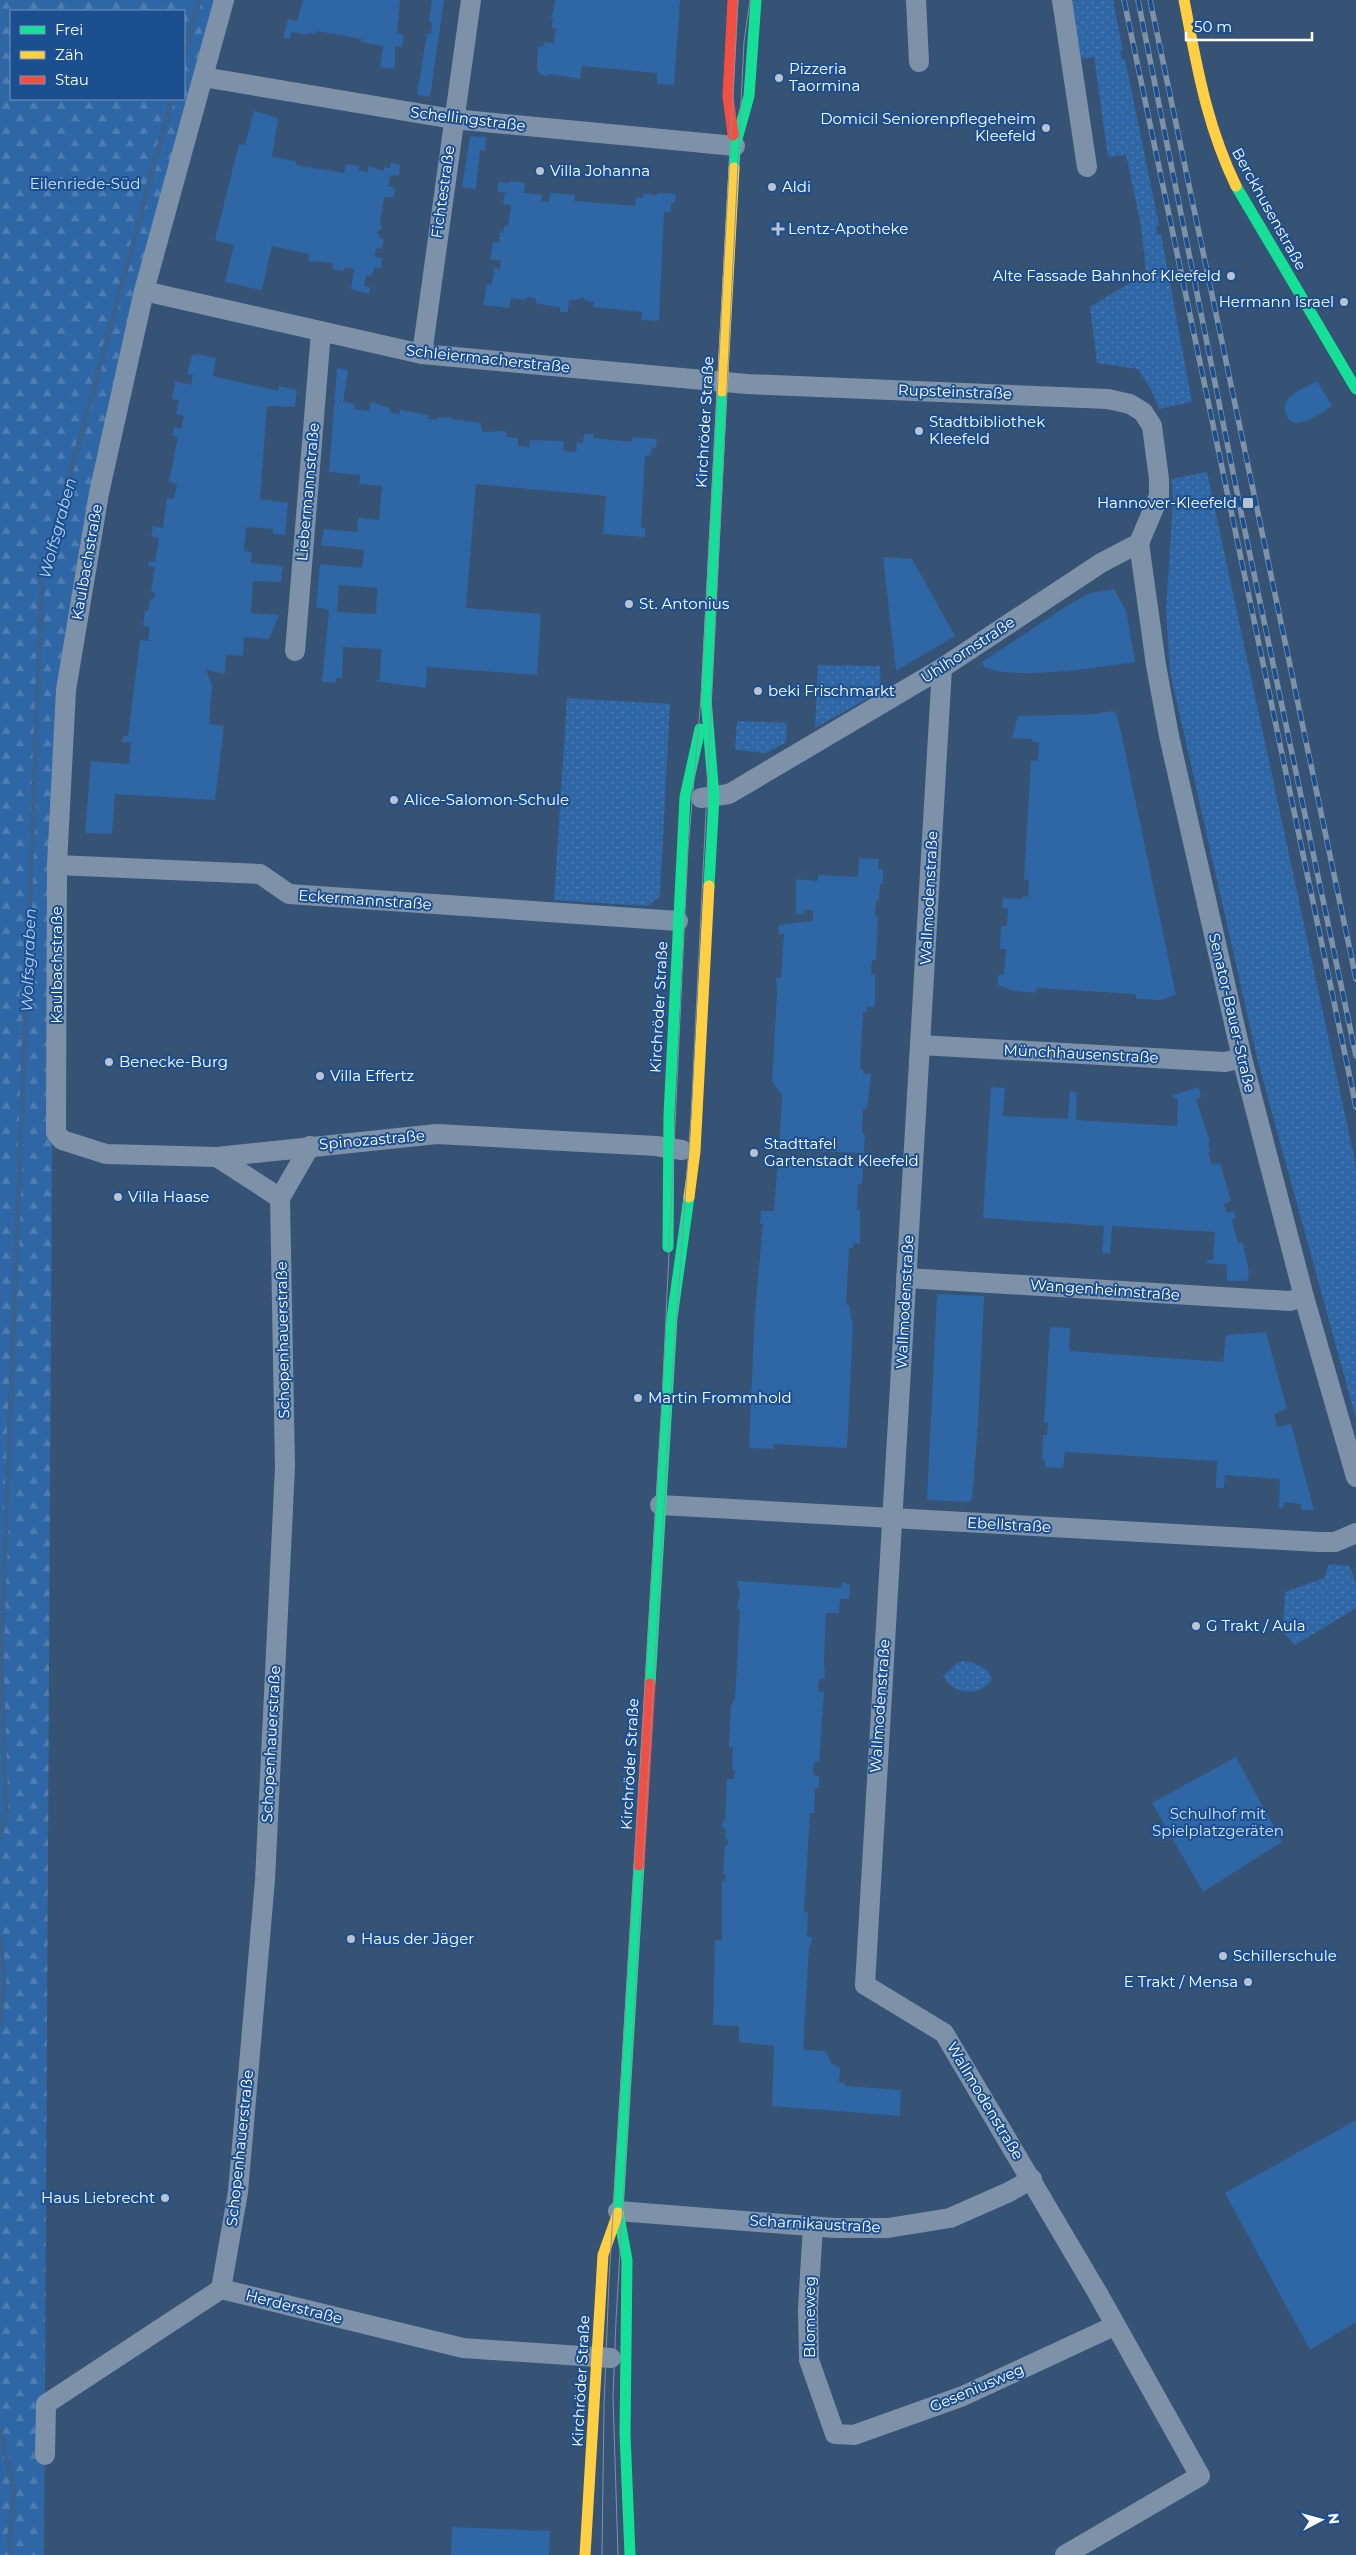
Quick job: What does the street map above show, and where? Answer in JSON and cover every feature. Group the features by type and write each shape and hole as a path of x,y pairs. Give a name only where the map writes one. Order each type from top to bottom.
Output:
{"main road":[{"name":"Kirchröder Straße","path":"630,2555 625,2359 627,2260 618,2211 672,1318 695,1151 714,798 706,699 735,146 728,96 733,0"},
{"name":"Kirchröder Straße","path":"735,146 748,96 756,0"},
{"name":"Berckhusenstraße","path":"1184,0 1205,107 1220,153 1241,195 1356,390"},
{"name":"Kirchröder Straße","path":"672,1318 668,1252 668,1148 678,921 685,797 706,699"},
{"name":"Kirchröder Straße","path":"585,2555 603,2255 618,2211"},
{"path":"590,2478 603,2470"},
{"path":"616,2471 627,2484"}],"street":[{"name":"Kaulbachstraße","path":"58,1138 56,1133 57,865 66,690 99,493 144,291 224,0"},
{"name":"Fichtestraße","path":"422,354 453,119 471,0"},
{"path":"916,0 919,62"},
{"path":"1062,0 1087,167"},
{"name":"Schellingstraße","path":"203,78 453,119 735,146"},
{"name":"Schleiermacherstraße","path":"144,291 422,354 747,384"},
{"name":"Liebermannstraße","path":"295,651 320,332"},
{"name":"Rupsteinstraße","path":"747,384 1108,399 1130,404 1143,412 1152,426 1160,479 1159,496 1139,543"},
{"name":"Uhlhornstraße","path":"685,797 714,798 729,794 942,668 1101,563 1139,543"},
{"name":"Senator-Bauer-Straße","path":"1139,543 1156,665 1168,727 1242,1058 1304,1297 1356,1477"},
{"name":"Wallmodenstraße","path":"942,668 865,1984 944,2033 1032,2179 1200,2476 1065,2555"},
{"name":"Eckermannstraße","path":"57,865 260,874 289,894 678,921"},
{"name":"Münchhausenstraße","path":"920,1045 1225,1062 1242,1058"},
{"name":"Spinozastraße","path":"58,1138 106,1154 217,1157 437,1134 668,1148 689,1151"},
{"path":"217,1157 280,1198 310,1146"},
{"name":"Schopenhauerstraße","path":"221,2289 238,2192 265,1880 285,1467 280,1198"},
{"name":"Wangenheimstraße","path":"906,1278 1290,1301 1304,1297"},
{"name":"Ebellstraße","path":"660,1505 1318,1542 1335,1542 1356,1533"},
{"name":"Scharnikaustraße","path":"618,2211 813,2226 888,2228 950,2218 1009,2192 1032,2179"},
{"name":"Blomeweg","path":"813,2226 808,2308 808,2360 835,2434"},
{"path":"45,2455 46,2404 221,2289"},
{"name":"Herderstraße","path":"221,2289 463,2348 625,2359"},
{"name":"Geseniusweg","path":"835,2434 854,2435 963,2396 1114,2326"}],"green space":[{"name":"Eilenriede-Süd","path":"0,0 224,0 144,291 66,690 57,865 52,1151 44,2555 0,2555"},
{"path":"303,0 400,0 397,33 404,35 402,47 395,46 395,69 380,67 383,46 361,42 362,39 316,31 316,34 307,33 307,35 291,32 290,39 283,38 288,19 297,21"},
{"path":"432,0 444,0 430,97 417,95 427,34 431,33 432,24 429,21"},
{"path":"553,0 680,0 674,85 657,84 657,73 582,66 580,79 549,74 548,76 541,75 537,69 538,47 543,47 544,42 554,43 556,29 552,28 553,20 551,19 556,1"},
{"path":"1113,0 1123,50 1120,51 1122,59 1125,59 1159,225 1156,226 1157,234 1161,234 1192,402 1159,409 1152,392 1138,369 1097,363 1090,307 1146,273 1141,226 1126,155 1108,157 1094,57 1071,60 1062,2"},
{"path":"254,111 278,118 272,157 296,161 296,165 344,173 346,164 359,166 358,170 368,172 369,166 383,171 384,167 390,168 391,163 399,164 399,176 390,175 388,186 396,188 394,197 384,197 380,225 383,228 377,232 381,239 384,239 382,249 376,248 375,257 382,258 381,268 374,267 372,276 366,275 364,286 370,287 369,294 351,289 354,269 345,267 344,271 332,269 333,263 308,261 309,254 272,246 262,290 225,282 234,245 215,240 239,144 245,145"},
{"path":"470,136 486,137 485,150 480,150 476,189 462,187"},
{"path":"510,181 525,183 524,193 542,195 541,201 549,202 550,193 575,195 574,201 635,206 636,198 643,198 643,193 657,196 657,193 676,194 675,203 671,203 671,212 664,212 659,321 641,320 642,312 593,307 594,302 587,301 582,297 577,300 569,300 568,312 560,312 560,307 537,304 535,298 528,297 524,300 511,298 509,308 483,305 487,284 492,285 494,268 500,269 501,261 490,259 493,242 499,243 500,232 503,233 504,226 508,226 511,205 503,204 505,193 497,191 499,182 509,183"},
{"path":"197,354 216,358 213,376 278,391 279,386 297,390 295,407 267,406 260,499 288,503 285,535 273,534 273,529 246,527 244,551 252,552 251,563 283,566 281,582 253,581 251,613 279,615 269,639 244,637 243,656 226,655 225,674 206,670 212,685 209,724 224,726 215,800 115,794 112,834 85,833 91,761 129,764 131,743 122,742 123,736 128,736 140,640 148,641 150,627 143,626 145,611 148,611 150,599 154,599 156,593 151,592 155,567 148,566 149,561 155,562 159,538 151,536 153,526 163,528 167,498 174,499 177,484 169,482 178,437 172,436 174,427 181,429 184,416 176,414 179,400 172,399 175,381 191,385 193,375 187,374 192,355 197,356"},
{"path":"337,368 348,370 343,402 354,404 354,409 369,411 371,402 390,408 389,412 399,414 400,410 428,415 428,419 437,420 438,417 447,418 448,416 452,419 481,423 482,432 506,431 506,437 518,438 518,446 529,447 530,440 564,441 563,451 576,452 577,442 583,443 584,434 593,434 593,438 632,442 633,437 657,439 656,448 652,447 651,455 645,456 641,527 645,528 645,537 603,534 606,496 476,484 466,608 541,614 537,675 427,667 426,688 374,681 380,679 381,649 343,647 342,678 336,678 336,683 322,682 329,610 316,607 320,564 362,568 364,550 321,545 324,529 357,532 358,518 379,520 382,486 359,484 360,475 329,472","holes":["339,585 377,588 376,614 337,612"]},
{"path":"1317,381 1332,406 1301,423 1295,423 1290,420 1285,408 1290,396"},
{"path":"1207,472 1356,1166 1356,1419 1258,1062 1170,672 1166,610 1173,502 1172,479"},
{"path":"883,557 912,559 955,636 896,671"},
{"path":"1114,589 1126,611 1135,662 1036,673 1015,673 984,667 982,662 1068,605 1090,593"},
{"path":"818,665 880,666 881,691 815,728"},
{"path":"567,698 670,704 660,896 648,906 554,900"},
{"path":"1113,711 1117,715 1124,746 1176,995 1160,1000 1136,999 1136,994 1037,988 1036,993 1013,991 998,985 998,975 1004,975 1006,949 1000,949 1001,926 1007,926 1008,909 1002,908 1003,898 1022,899 1023,896 1028,897 1029,880 1024,879 1031,760 1038,761 1039,742 1033,742 1032,739 1012,738 1018,716 1094,714"},
{"path":"737,721 787,723 786,742 767,753 735,750"},
{"path":"859,858 879,859 878,869 883,869 883,884 880,884 879,901 876,901 875,916 878,917 876,960 872,960 871,974 875,974 875,1007 867,1007 867,1012 863,1012 860,1069 863,1070 864,1074 871,1074 867,1108 863,1109 862,1133 865,1134 864,1153 779,1150 782,1096 772,1081 777,993 776,978 781,978 784,934 779,934 779,925 813,921 813,910 804,910 804,914 796,914 796,879 818,881 818,875 858,877"},
{"path":"991,1087 1005,1088 1003,1116 1068,1119 1070,1091 1077,1093 1076,1120 1177,1126 1178,1099 1173,1098 1173,1095 1199,1087 1201,1097 1196,1099 1210,1142 1208,1143 1210,1151 1208,1152 1212,1165 1220,1163 1231,1201 1224,1204 1227,1213 1234,1211 1236,1218 1232,1220 1238,1243 1243,1243 1249,1273 1247,1281 1227,1281 1227,1265 1207,1263 1207,1260 1213,1260 1215,1232 1112,1226 1110,1254 1102,1253 1104,1226 983,1218"},
{"path":"778,1158 863,1165 862,1184 858,1184 857,1210 860,1210 860,1244 853,1243 853,1248 849,1248 846,1305 849,1305 853,1327 847,1448 773,1444 773,1449 749,1448 755,1311 763,1224 760,1224 761,1211 774,1211"},
{"path":"937,1294 984,1296 978,1425 972,1499 969,1502 927,1500"},
{"path":"1050,1327 1070,1328 1069,1351 1223,1362 1226,1335 1266,1332 1287,1409 1274,1414 1277,1427 1291,1424 1314,1510 1301,1510 1301,1504 1284,1502 1283,1508 1279,1508 1280,1479 1225,1475 1224,1488 1216,1488 1217,1461 1065,1452 1063,1468 1045,1467 1045,1460 1042,1459 1043,1435 1047,1435 1048,1423 1044,1423"},
{"path":"1329,1564 1349,1566 1356,1582 1356,1608 1295,1645 1283,1632 1285,1592 1324,1578"},
{"path":"737,1581 841,1588 842,1582 850,1585 849,1599 840,1599 839,1613 826,1613 825,1679 819,1679 818,1691 824,1692 819,1762 814,1762 813,1775 819,1776 819,1788 815,1788 814,1813 810,1813 804,1912 808,1913 807,1937 812,1937 811,1945 809,1946 803,2050 826,2051 831,2063 840,2068 839,2082 845,2083 845,2086 901,2090 900,2116 772,2106 774,2046 739,2042 739,2026 713,2025 715,1940 722,1940 722,1881 725,1881 726,1875 723,1874 725,1845 728,1845 728,1839 725,1839 726,1829 722,1828 723,1821 725,1821 727,1779 734,1779 735,1770 732,1770 733,1747 729,1747 731,1706 735,1698 740,1610 737,1609 740,1593"},
{"path":"964,1661 981,1666 988,1671 992,1679 981,1689 974,1691 967,1692 953,1687 943,1676 957,1663"},
{"name":"Schulhof mit Spielplatzgeräten","path":"1236,1757 1282,1842 1203,1892 1152,1803"},
{"path":"1356,2120 1356,2322 1310,2350 1225,2193"},
{"path":"452,2527 550,2531 549,2555 451,2555"}],"waterway":[{"name":"Wolfsgraben","path":"185,52 199,0"},
{"name":"Wolfsgraben","path":"0,1838 6,1809 1,1658 42,579 172,100"},
{"name":"Wolfsgraben","path":"0,1938 4,1980 0,2024"},
{"name":"Wolfsgraben","path":"0,2430 14,2492 10,2535 11,2555"}],"tram line":[{"path":"602,2555 604,2406 609,2280 661,1422 688,849 701,698 738,0"},
{"path":"618,2555 613,2397 616,2320 669,1422 691,1116 744,42 750,0"}],"railway":[{"path":"1124,0 1356,1107"},
{"path":"1138,0 1242,517 1356,1056"},
{"path":"1150,0 1356,979"}],"traffic: fast":[{"path":"734,168 735,146 749,96 756,0"},
{"path":"1236,186 1356,389"},
{"path":"709,886 714,797 706,699 722,391"},
{"path":"668,1247 669,1115 685,797 700,729"},
{"path":"650,1684 672,1318 689,1197"},
{"path":"630,2555 625,2434 627,2260 618,2211 639,1865"}],"traffic: slow":[{"path":"1184,0 1198,72 1210,117 1217,140 1236,186"},
{"path":"722,391 734,168"},
{"path":"689,1197 695,1151 709,886"},
{"path":"585,2555 603,2255 618,2213"}],"traffic: jam":[{"path":"733,0 728,96 733,135"},
{"path":"639,1865 650,1684"}],"place":[{"name":"Pizzeria Taormina","path":"779,78"},
{"name":"Domicil Seniorenpflegeheim Kleefeld","path":"1046,128"},
{"name":"Villa Johanna","path":"540,171"},
{"name":"Aldi","path":"772,187"},
{"name":"Lentz-Apotheke","path":"778,229"},
{"name":"Alte Fassade Bahnhof Kleefeld","path":"1231,276"},
{"name":"Hermann Israel","path":"1344,302"},
{"name":"Stadtbibliothek Kleefeld","path":"919,431"},
{"name":"Hannover-Kleefeld","path":"1248,503"},
{"name":"St. Antonius","path":"629,604"},
{"name":"beki Frischmarkt","path":"758,691"},
{"name":"Alice-Salomon-Schule","path":"394,800"},
{"name":"Benecke-Burg","path":"109,1062"},
{"name":"Villa Effertz","path":"320,1076"},
{"name":"Stadttafel Gartenstadt Kleefeld","path":"754,1153"},
{"name":"Villa Haase","path":"118,1197"},
{"name":"Martin Frommhold","path":"638,1398"},
{"name":"G Trakt / Aula","path":"1196,1626"},
{"name":"Haus der Jäger","path":"351,1939"},
{"name":"Schillerschule","path":"1223,1956"},
{"name":"E Trakt / Mensa","path":"1248,1982"},
{"name":"Haus Liebrecht","path":"165,2198"}]}
